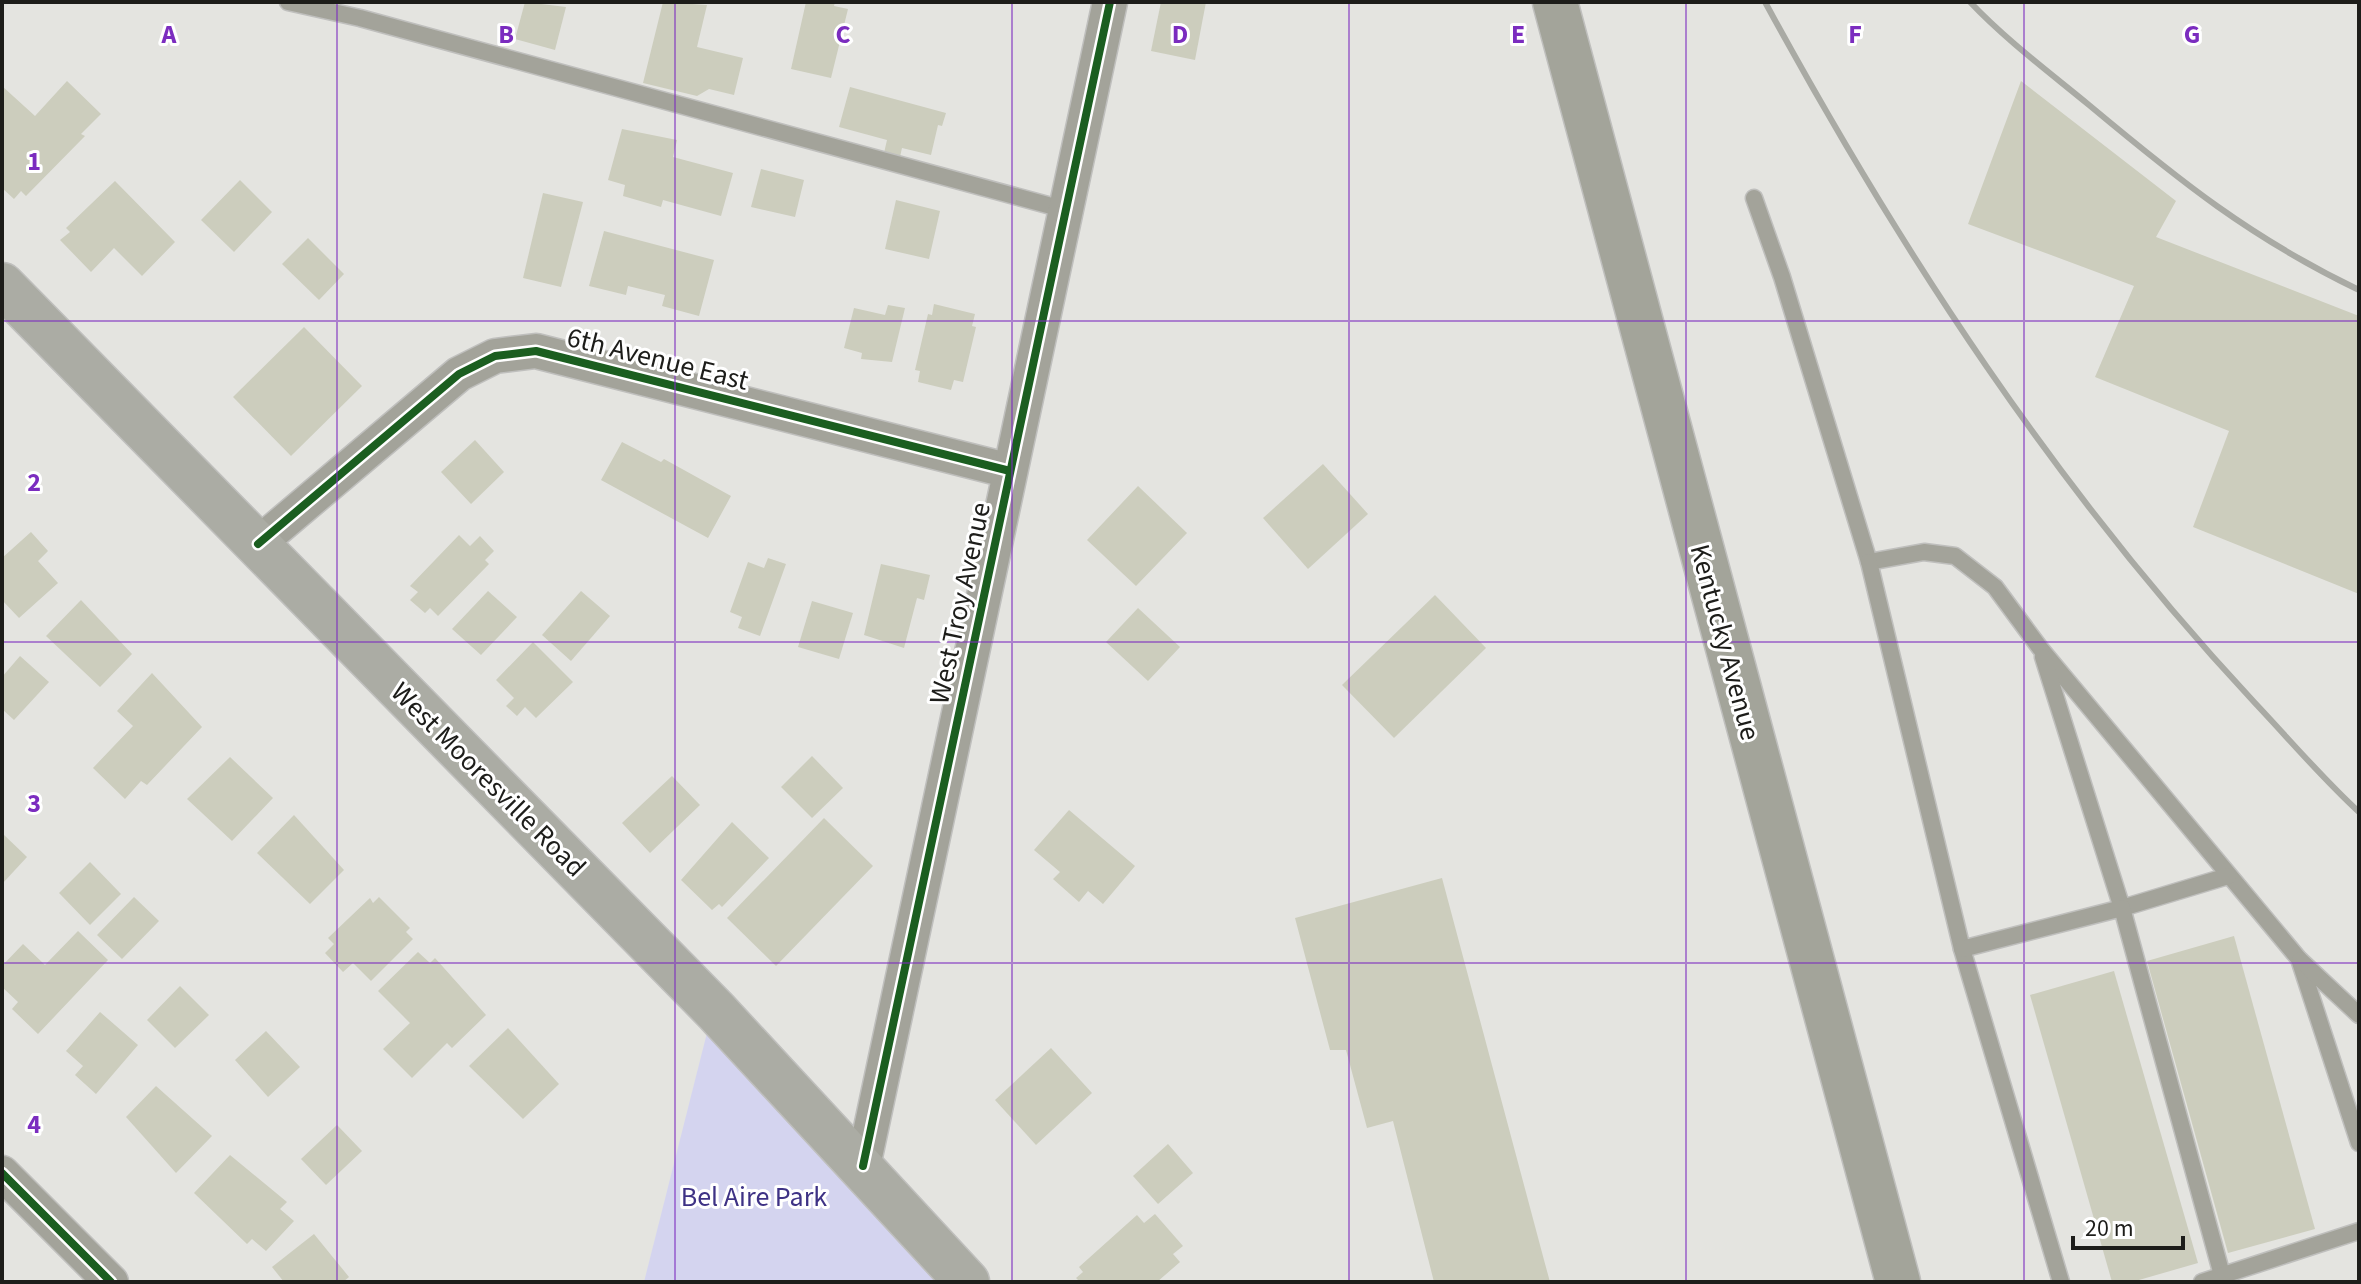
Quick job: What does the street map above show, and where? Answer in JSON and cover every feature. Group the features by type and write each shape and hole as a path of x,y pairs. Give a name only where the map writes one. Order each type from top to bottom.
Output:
{"main road":[{"name":"Kentucky Avenue","path":"1555,2 1898,1282"},
{"name":"West Mooresville Road","path":"2,285 716,1011 863,1166 967,1282"}],"street":[{"name":"West Troy Avenue","path":"863,1166 1110,2"},
{"name":"6th Avenue East","path":"258,544 459,374 495,356 536,351 1010,471"},
{"path":"2,1173 111,1282"}],"lane":[{"path":"288,2 360,18 1066,210"},
{"path":"1754,198 1782,277 1869,562 1962,949 2061,1282"},
{"path":"1869,562 1924,552 1955,556 1995,587 2040,648 2228,876 2299,959 2359,1015"},
{"path":"2040,648 2122,908 2222,1275"},
{"path":"1962,949 2122,908 2228,876"},
{"path":"2299,959 2359,1143"},
{"path":"2202,1282 2359,1231"}],"green space":[{"name":"Bel Aire Park","path":"711,1017 947,1282 644,1282"}],"building":[{"path":"525,2 566,7 555,50 515,39"},
{"path":"663,2 707,5 697,47 743,58 734,95 709,89 697,96 643,83"},
{"path":"806,2 835,2 834,6 848,9 831,78 791,69"},
{"path":"1161,2 1206,2 1195,60 1151,51"},
{"path":"67,81 101,114 81,134 85,136 26,196 21,191 14,199 2,188 2,86 35,116"},
{"path":"2021,81 2176,201 2156,237 2359,316 2359,594 2193,527 2229,431 2095,377 2134,286 1968,224"},
{"path":"850,87 946,113 942,126 938,125 931,155 902,148 900,157 884,153 887,140 839,127"},
{"path":"622,129 677,140 673,157 733,173 721,216 663,200 661,207 623,196 625,185 608,180"},
{"path":"761,169 804,180 795,217 751,207"},
{"path":"240,180 272,212 234,252 201,220"},
{"path":"115,181 175,242 142,276 114,248 91,272 60,240 70,232 66,228"},
{"path":"543,193 583,202 561,287 523,278"},
{"path":"896,200 940,211 929,259 885,249"},
{"path":"604,231 714,260 699,316 662,306 665,295 628,286 626,295 589,286"},
{"path":"308,238 344,274 319,300 282,264"},
{"path":"934,304 975,314 972,326 976,327 963,382 954,380 951,390 918,382 920,371 915,370 928,314 932,315"},
{"path":"888,305 905,308 892,362 861,359 862,353 844,348 854,308 885,315"},
{"path":"304,327 362,386 291,456 233,397"},
{"path":"475,440 504,472 471,504 441,472"},
{"path":"622,442 661,462 664,459 731,496 708,538 601,480"},
{"path":"1323,464 1368,514 1308,569 1263,518"},
{"path":"1138,486 1187,533 1136,586 1087,540"},
{"path":"31,532 48,551 38,561 58,583 19,618 2,600 2,558"},
{"path":"459,535 470,546 480,536 494,551 485,560 489,564 438,616 430,608 425,613 410,600 418,592 410,586"},
{"path":"768,558 786,564 760,636 738,628 742,617 730,612 748,562 764,568"},
{"path":"881,564 930,575 924,600 917,598 904,648 864,635"},
{"path":"488,591 517,617 481,655 452,629"},
{"path":"581,591 610,616 571,661 542,635"},
{"path":"1435,595 1486,648 1394,738 1342,685"},
{"path":"81,600 132,654 100,687 46,636"},
{"path":"812,601 853,613 839,659 798,647"},
{"path":"1138,608 1180,647 1148,681 1106,642"},
{"path":"533,642 573,682 536,718 525,707 517,716 506,706 514,698 496,680"},
{"path":"20,656 49,682 14,720 2,709 2,677"},
{"path":"152,673 202,727 147,785 141,781 125,799 93,768 133,726 117,711"},
{"path":"812,756 843,788 812,818 781,787"},
{"path":"230,757 273,798 232,841 187,799"},
{"path":"672,776 700,805 650,853 622,823"},
{"path":"1069,810 1135,866 1103,904 1088,891 1079,902 1053,879 1060,872 1034,850"},
{"path":"294,815 344,870 310,904 257,853"},
{"path":"824,818 873,866 776,966 727,918"},
{"path":"732,822 769,858 722,907 719,904 712,910 681,880"},
{"path":"2,833 27,857 2,884"},
{"path":"90,862 121,894 90,925 59,893"},
{"path":"1442,878 1550,1282 1434,1282 1393,1121 1367,1128 1346,1050 1330,1050 1295,918"},
{"path":"134,897 159,921 122,959 97,935"},
{"path":"379,897 410,928 406,932 413,939 371,981 353,963 343,972 325,953 334,944 328,938 370,898 373,903"},
{"path":"78,931 108,960 38,1034 12,1009 18,1002 2,987 2,966 23,944 45,965"},
{"path":"2234,936 2315,1229 2228,1253 2147,961"},
{"path":"418,952 430,963 435,958 486,1015 452,1048 447,1043 412,1078 383,1049 410,1023 378,991"},
{"path":"2114,971 2198,1263 2132,1282 2112,1282 2030,995"},
{"path":"180,986 209,1015 175,1048 147,1020"},
{"path":"100,1012 138,1045 96,1094 75,1075 83,1066 66,1051"},
{"path":"508,1028 559,1084 523,1119 469,1066"},
{"path":"266,1031 300,1067 268,1097 235,1060"},
{"path":"1051,1048 1092,1093 1036,1145 995,1100"},
{"path":"156,1086 212,1136 176,1173 126,1117"},
{"path":"337,1125 362,1151 326,1185 301,1159"},
{"path":"1168,1144 1193,1173 1158,1204 1133,1176"},
{"path":"230,1155 287,1202 280,1209 294,1221 266,1251 252,1239 247,1244 194,1193"},
{"path":"1155,1214 1183,1246 1173,1254 1180,1262 1157,1282 1080,1282 1076,1278 1083,1272 1079,1267 1137,1215 1144,1223"},
{"path":"314,1234 349,1277 343,1282 284,1282 272,1267"}],"railway":[{"path":"1765,2 1817,96 1928,279 2050,455 2183,623 2359,812"},
{"path":"1970,2 2028,55 2186,183 2250,229 2359,290"}],"cycle path":[{"path":"863,1166 1110,2"},
{"path":"258,544 459,374 495,356 536,351 1010,471"},
{"path":"2,1173 111,1282"}]}
